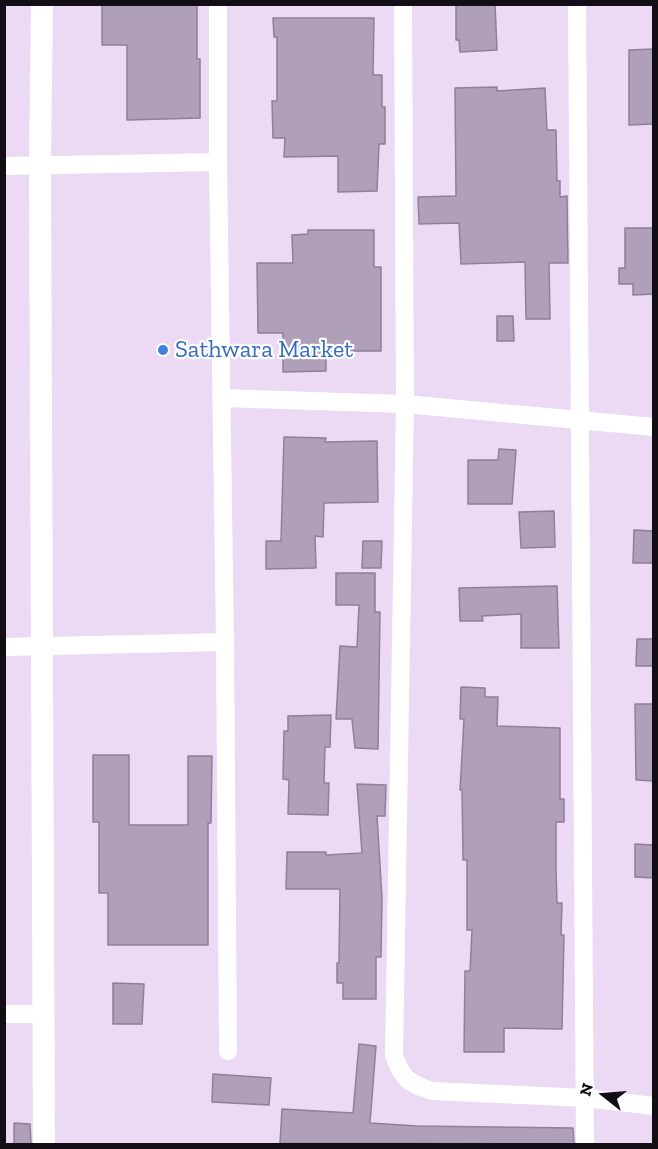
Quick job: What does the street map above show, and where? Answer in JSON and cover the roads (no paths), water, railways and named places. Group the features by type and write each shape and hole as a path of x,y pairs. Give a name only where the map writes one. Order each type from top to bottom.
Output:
{"street":[{"path":"42,4 40,165 44,1144"},
{"path":"218,4 228,1051"},
{"path":"403,4 405,404 394,1056 399,1070 412,1085 432,1091 586,1098 654,1106"},
{"path":"577,4 585,1144"},
{"path":"4,166 218,162"},
{"path":"222,398 405,404 654,427"},
{"path":"4,647 225,642"},
{"path":"4,1014 44,1014"}],"place":[{"name":"Sathwara Market","path":"163,350"}]}
